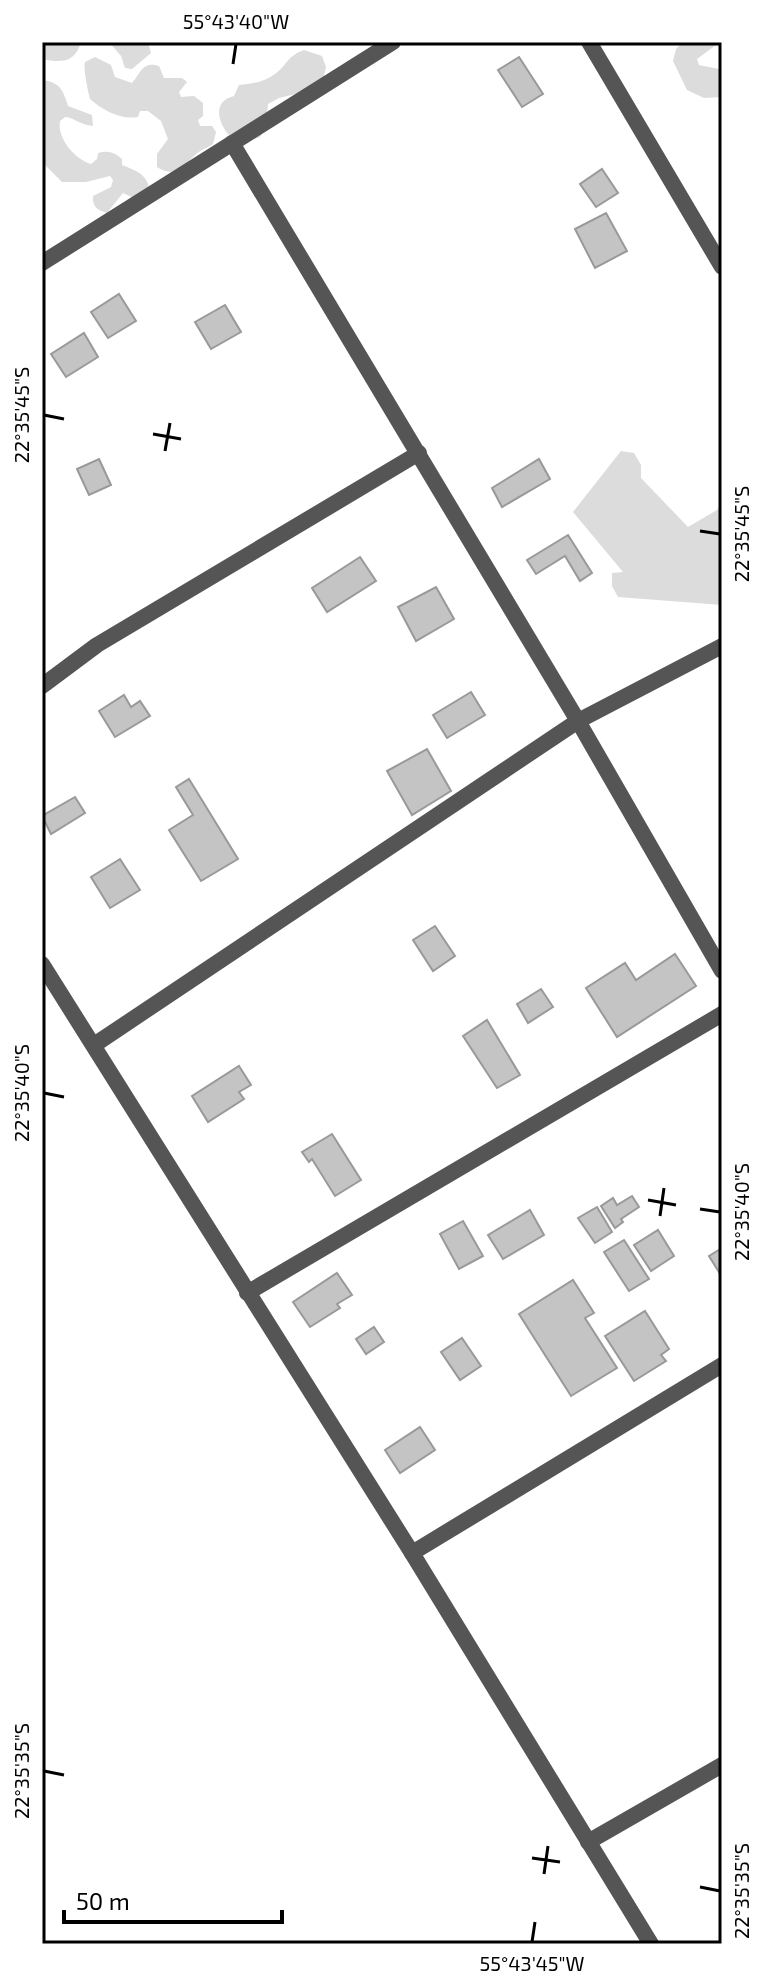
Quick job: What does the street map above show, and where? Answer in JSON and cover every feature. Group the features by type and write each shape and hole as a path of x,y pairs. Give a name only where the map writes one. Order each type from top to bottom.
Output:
{"street":[{"path":"42,263 393,42"},
{"path":"589,42 722,267"},
{"path":"232,143 578,721 722,971"},
{"path":"42,686 97,645 419,453"},
{"path":"94,1045 578,721 722,646"},
{"path":"42,964 412,1553 651,1944"},
{"path":"247,1293 722,1014"},
{"path":"412,1553 722,1365"},
{"path":"588,1842 722,1765"}],"shaded area":[{"path":"42,42 81,42 71,58 55,61 42,59"},
{"path":"109,42 148,42 151,53 132,69 125,68 121,56"},
{"path":"683,42 720,42 697,59 699,65 719,69 722,73 722,97 704,98 687,90 673,61 676,49"},
{"path":"304,50 322,56 326,67 323,80 300,93 268,104 266,127 260,137 248,141 229,135 220,118 223,102 234,96 239,85 271,77 294,55"},
{"path":"95,57 111,65 115,77 132,83 149,65 159,66 164,78 182,78 187,82 179,92 181,97 194,96 203,103 203,116 198,120 200,126 212,126 216,132 213,144 179,170 169,172 157,167 157,154 168,139 161,121 148,111 140,111 138,117 119,116 90,99 85,62"},
{"path":"42,80 60,88 68,106 92,115 93,126 68,117 60,121 61,135 73,153 91,164 98,153 114,153 122,159 122,165 143,176 149,189 134,198 123,193 107,213 96,207 93,196 111,187 113,180 110,176 86,182 62,182 42,162"},
{"path":"621,451 634,453 641,465 641,478 688,527 717,510 722,502 722,605 618,597 612,586 612,573 623,572 573,512"}],"building":[{"path":"519,57 543,94 522,107 498,70"},
{"path":"602,169 618,193 596,207 580,184"},
{"path":"606,213 627,251 595,268 575,229"},
{"path":"119,294 136,321 108,338 91,312"},
{"path":"225,305 241,332 211,349 195,322"},
{"path":"84,333 98,357 66,377 51,354"},
{"path":"99,459 111,485 89,495 77,469"},
{"path":"539,459 550,479 502,507 492,488"},
{"path":"568,535 592,573 580,581 565,556 536,574 527,560"},
{"path":"360,557 376,581 327,612 312,588"},
{"path":"436,587 454,619 416,641 398,607"},
{"path":"471,692 485,715 447,738 433,715"},
{"path":"124,695 131,707 140,701 150,716 115,737 99,711"},
{"path":"427,749 451,791 412,815 387,771"},
{"path":"189,779 238,859 201,881 169,830 193,815 176,787"},
{"path":"75,797 85,813 51,834 42,816"},
{"path":"120,859 140,890 110,908 91,877"},
{"path":"435,926 455,956 433,971 413,940"},
{"path":"675,954 696,986 617,1037 586,988 625,963 636,980"},
{"path":"541,989 553,1007 528,1023 517,1004"},
{"path":"487,1020 520,1075 497,1088 463,1036"},
{"path":"239,1066 251,1085 239,1092 244,1099 208,1122 192,1096"},
{"path":"332,1134 361,1180 335,1196 312,1159 309,1162 302,1152"},
{"path":"632,1196 639,1207 621,1219 623,1222 615,1228 601,1206 613,1198 617,1205"},
{"path":"597,1207 612,1232 595,1243 578,1218"},
{"path":"530,1210 544,1235 503,1259 488,1235"},
{"path":"463,1221 483,1256 459,1269 440,1234"},
{"path":"658,1230 674,1256 651,1271 634,1245"},
{"path":"624,1240 649,1279 629,1291 604,1252"},
{"path":"722,1248 722,1277 709,1256"},
{"path":"337,1273 352,1295 337,1304 340,1308 310,1327 293,1302"},
{"path":"573,1280 594,1313 585,1318 617,1368 571,1396 519,1314"},
{"path":"645,1311 669,1349 661,1355 666,1361 634,1381 605,1336"},
{"path":"374,1327 384,1342 366,1354 356,1339"},
{"path":"462,1338 481,1366 460,1380 441,1352"},
{"path":"420,1427 435,1450 400,1473 385,1450"}]}
